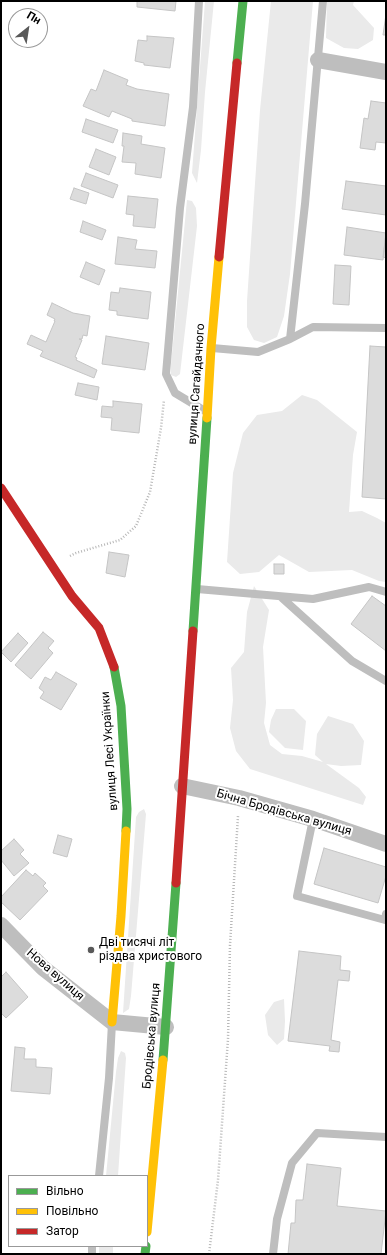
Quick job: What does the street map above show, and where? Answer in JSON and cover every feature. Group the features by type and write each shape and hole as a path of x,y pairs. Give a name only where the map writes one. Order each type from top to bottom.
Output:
{"main road":[{"name":"вулиця Сагайдачного","path":"183,769 196,589 206,412 242,1"},
{"name":"вулиця Лесі Українки","path":"1,488 72,596 99,628 113,663 121,706 127,809 121,916 112,1022"},
{"name":"Бродівська вулиця","path":"148,1221 166,1027 183,769"}],"street":[{"path":"318,60 386,72"},
{"name":"Бічна Бродівська вулиця","path":"182,786 239,798 313,819 386,844"},
{"name":"Нова вулиця","path":"1,925 43,968 112,1022"},
{"path":"112,1022 166,1027"}],"lane":[{"path":"200,1 193,107 180,208 166,374 175,393 206,412"},
{"path":"290,339 305,204 323,1"},
{"path":"211,348 258,352 290,339 313,327 386,328"},
{"path":"196,589 313,599 369,587 386,592"},
{"path":"281,597 352,661 386,681"},
{"path":"313,819 297,896 385,920 386,914"},
{"path":"99,1175 109,1078 112,1022"},
{"path":"273,1254 277,1219 292,1163 317,1133 386,1137"}],"path":[{"path":"52,566 76,553 120,540 136,526 150,492 161,428 166,374"},
{"path":"209,1254 218,1180 227,1047 230,945 239,798"}],"shaded area":[{"path":"205,1 214,1 197,183 192,173"},
{"path":"271,1 313,1 290,274 284,316 277,337 264,343 254,340 247,327 247,301 260,110"},
{"path":"327,1 354,1 353,5 374,28 373,40 358,49 344,48 326,38"},
{"path":"187,200 192,201 196,208 197,226 180,374 176,377 171,375 171,364"},
{"path":"302,395 317,400 357,432 353,455 349,512 362,511 386,523 386,582 379,581 352,570 309,572 279,555 259,572 240,574 227,562 233,473 243,433 257,415 282,411"},
{"path":"254,586 269,610 263,647 266,703 264,723 270,745 282,754 302,756 323,762 315,755 317,734 328,716 353,724 364,741 361,765 341,766 326,764 359,788 366,797 363,805 250,769 236,751 230,728 233,700 231,668 244,652 247,612"},
{"path":"276,709 294,709 306,721 303,750 285,748 269,732 271,720"},
{"path":"144,809 146,814 131,996 129,1009 123,1013 136,817 139,812"},
{"path":"284,999 284,1039 277,1045 268,1035 265,1015 274,1002"},
{"path":"121,1051 125,1053 126,1058 118,1175 106,1175 116,1072 118,1058"},
{"path":"99,1247 113,1247 113,1254 99,1254"}],"building":[{"path":"137,1 176,1 175,11 137,7"},
{"path":"386,14 386,35 383,35"},
{"path":"147,36 174,38 170,68 144,65 144,63 135,61 138,40 147,41"},
{"path":"104,70 128,80 126,85 137,89 169,94 165,126 132,121 132,119 112,111 109,117 83,106 91,89 96,91"},
{"path":"371,101 386,103 386,143 376,142 375,150 360,148 364,118 368,119"},
{"path":"86,119 118,130 113,143 82,132"},
{"path":"123,133 142,136 141,144 165,148 161,178 135,174 136,163 122,162 124,146 122,146"},
{"path":"96,149 116,157 109,175 89,167"},
{"path":"86,173 118,185 113,198 81,186"},
{"path":"346,181 386,186 386,215 342,209"},
{"path":"74,188 89,193 86,204 70,199"},
{"path":"128,196 158,199 155,228 133,226 134,215 126,214"},
{"path":"83,221 106,230 102,240 80,232"},
{"path":"347,227 386,233 383,260 344,255"},
{"path":"386,233 386,258 383,257"},
{"path":"118,237 137,240 135,249 157,251 155,268 115,264"},
{"path":"86,262 105,270 99,285 80,277"},
{"path":"335,265 351,266 349,305 333,304"},
{"path":"120,288 151,292 148,319 117,315 117,311 109,310 111,292 119,293"},
{"path":"52,303 73,313 90,316 87,336 83,335 82,339 79,339 82,340 75,357 77,358 76,360 97,370 94,378 40,356 43,351 27,344 31,335 46,342 55,321 55,319 47,315"},
{"path":"106,336 149,343 145,370 102,364"},
{"path":"370,346 386,347 386,499 362,497"},
{"path":"78,383 99,387 97,400 75,395"},
{"path":"113,401 142,404 139,433 111,430 112,418 101,417 102,406 113,407"},
{"path":"109,552 129,555 125,577 106,573"},
{"path":"274,564 284,564 284,574 274,574"},
{"path":"372,596 386,606 386,651 351,624"},
{"path":"43,632 54,641 48,648 53,653 31,679 15,665"},
{"path":"18,633 28,643 11,662 1,652"},
{"path":"56,672 77,684 61,710 40,698 44,692 39,688 45,677 51,680"},
{"path":"58,835 72,839 67,857 53,853"},
{"path":"14,839 24,850 20,854 29,863 14,876 1,860 1,851"},
{"path":"324,848 386,867 386,876 378,903 314,884"},
{"path":"26,870 33,876 35,873 46,883 43,886 48,891 20,920 1,902 1,897"},
{"path":"299,951 341,956 340,970 350,971 349,981 338,980 331,1040 340,1042 339,1052 329,1051 330,1046 288,1041"},
{"path":"6,972 28,997 6,1018 1,1013 1,977"},
{"path":"15,1047 25,1048 24,1059 36,1059 36,1067 52,1068 50,1094 11,1091"},
{"path":"307,1164 341,1168 337,1206 386,1211 381,1254 288,1254 291,1223 295,1223 296,1200 303,1200"}],"traffic: fast":[{"path":"237,63 243,1"},
{"path":"193,631 207,418"},
{"path":"114,667 121,706 127,809 126,831"},
{"path":"163,1060 176,883"},
{"path":"145,1254 146,1247"}],"traffic: slow":[{"path":"207,418 211,348 219,257"},
{"path":"112,1022 121,916 126,831"},
{"path":"148,1221 163,1060"}],"traffic: jam":[{"path":"219,257 237,63"},
{"path":"1,488 72,596 99,628 114,667"},
{"path":"176,883 193,631"}],"place":[{"name":"Дві тисячі літ різдва христового","path":"91,950"}]}
